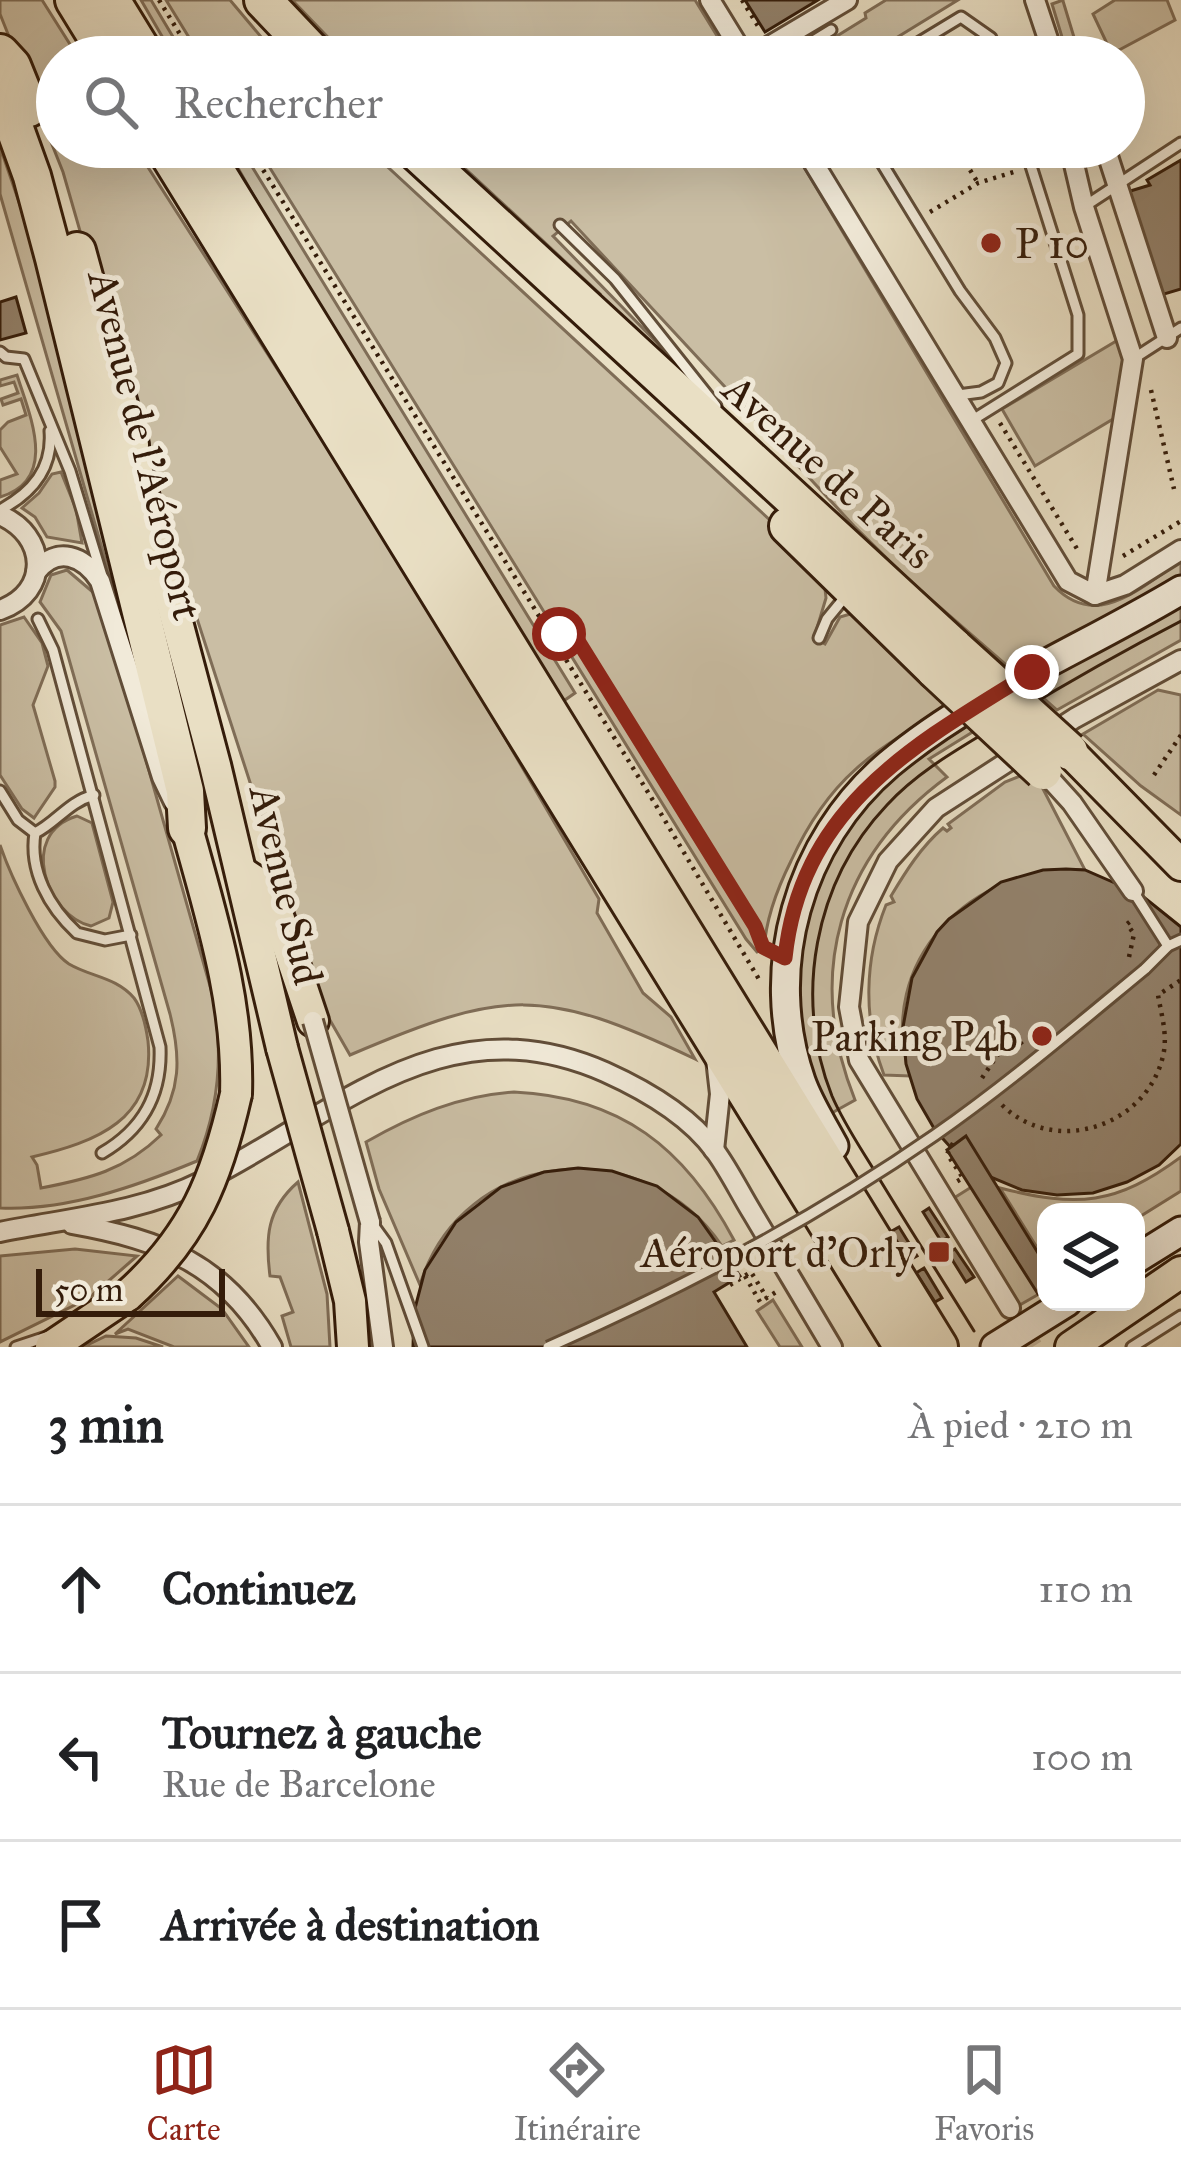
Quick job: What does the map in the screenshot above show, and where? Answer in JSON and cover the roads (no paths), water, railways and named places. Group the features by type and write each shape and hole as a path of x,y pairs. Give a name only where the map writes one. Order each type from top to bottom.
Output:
{"highway":[{"path":"74,0 96,36"},
{"path":"262,0 297,36"},
{"path":"115,5 133,36"},
{"path":"0,52 12,66 36,127"},
{"name":"Avenue de l'Aéroport","path":"0,87 32,176 64,299 185,791 187,828"},
{"path":"52,168 130,445"},
{"path":"177,168 903,1347"},
{"path":"214,168 939,1347"},
{"name":"Avenue de Paris","path":"434,168 747,456 945,659 1056,761"},
{"path":"654,372 667,409 855,592 945,659"}],"main road":[{"name":"Avenue Sud","path":"130,445 282,1048 333,1231 350,1301 353,1347"},
{"path":"939,1347 802,1084 786,1024 785,958 796,904 841,818 872,780 910,748 1181,590"},
{"path":"1056,761 1181,836"},
{"name":"Avenue de Paris","path":"1056,761 1181,865"},
{"path":"51,1347 150,1275 190,1225 224,1148 236,1094 238,1046 233,1003 187,828"},
{"path":"241,872 262,885 273,902 313,1021"},
{"path":"1145,1253 1181,1231"},
{"path":"1071,1347 1181,1272"},
{"path":"995,1347 1053,1311"}],"street":[{"path":"710,0 734,36"},
{"path":"784,36 847,0"},
{"path":"1035,0 1047,36"},
{"path":"817,168 1068,580 1095,596"},
{"path":"1075,168 1133,359 1095,596"},
{"path":"1113,168 1174,333"},
{"path":"0,513 26,531 37,558 36,572"},
{"path":"1095,596 1125,585 1181,550"},
{"path":"0,610 20,600 36,572 55,557 81,559 92,568 107,597 162,776 187,828"},
{"path":"1010,1308 859,1060 850,1007 858,922 888,861 936,808 1075,718 1181,660"},
{"path":"1161,671 1181,676"},
{"path":"1056,761 1072,803 1133,892"},
{"path":"313,1021 370,1222 383,1347"},
{"path":"713,1039 720,1094 714,1150"},
{"path":"1,1231 62,1222 169,1196 387,1074 451,1053 532,1052 592,1066 664,1104 714,1150 832,1347"},
{"path":"62,1222 123,1233 193,1261 241,1300 272,1347"}],"lane":[{"path":"930,36 961,17 988,36"},
{"path":"821,36 831,30"},
{"path":"1145,166 1181,143"},
{"path":"885,168 1006,363 998,382 981,392 956,395"},
{"path":"971,421 1078,354 1078,315 1032,168"},
{"path":"1084,207 1142,168"},
{"path":"560,225 615,280 716,406 747,456"},
{"path":"1133,359 1174,333"},
{"path":"0,352 6,358 28,362 80,501 107,597"},
{"path":"0,513 26,494 43,471 50,426"},
{"path":"819,638 841,598 855,592"},
{"path":"38,619 52,650 94,795 160,1047 161,1069 149,1108 136,1127 102,1154"},
{"path":"0,790 19,820 34,833"},
{"path":"34,833 66,807 94,795"},
{"path":"34,833 33,864 38,879 66,923 89,939 131,935"},
{"path":"1133,892 1168,946"},
{"path":"548,1347 728,1262 834,1201 983,1100 1181,940"},
{"path":"370,1222 386,1243 423,1347"},
{"path":"1132,1347 1181,1316"},
{"path":"16,1347 78,1330"}],"tunnel":[{"path":"1010,1308 1034,1347"}],"tram line":[{"path":"974,1331 832,1096 814,1020 813,981 827,905 862,836 914,780 1049,694 1181,621"}],"place":[{"name":"P 10","path":"991,243"},
{"name":"Parking P4b","path":"1042,1036"},
{"name":"Aéroport d'Orly","path":"939,1252"}]}
